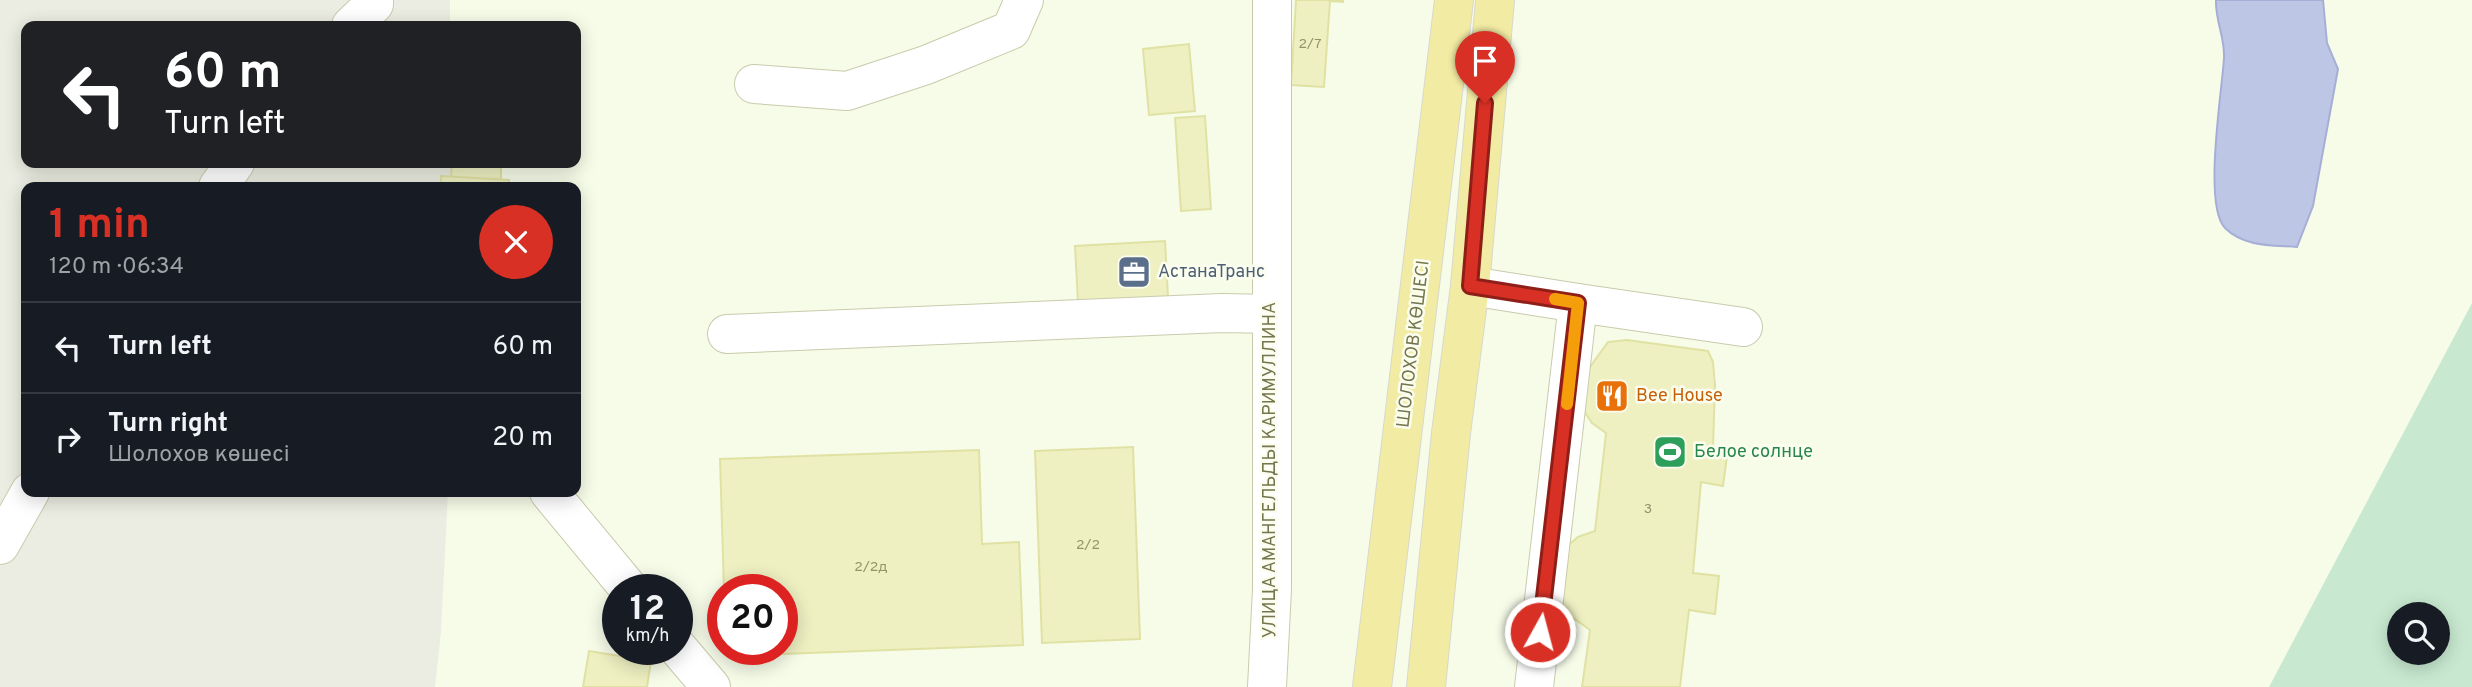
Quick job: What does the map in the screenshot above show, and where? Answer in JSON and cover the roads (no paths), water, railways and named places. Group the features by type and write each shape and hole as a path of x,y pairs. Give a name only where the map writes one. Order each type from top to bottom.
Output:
{"highway":[{"name":"ШОЛОХОВ КӨШЕСІ","path":"1372,687 1454,0"},
{"path":"1426,687 1451,433 1470,286 1495,0"}],"street":[{"path":"356,21 374,4 374,0"},
{"path":"754,84 847,91 926,65 1012,30 1024,0"},
{"name":"УЛИЦА АМАНГЕЛЬДЫ КАРИМУЛЛИНА","path":"1267,687 1272,589 1272,0"},
{"path":"1470,286 1743,327"},
{"path":"1534,687 1578,303"},
{"path":"727,334 1222,313 1272,314"},
{"path":"0,545 27,497"},
{"path":"553,497 617,574"},
{"path":"692,665 711,687"}],"water":[{"path":"2216,0 2323,0 2327,43 2338,69 2313,206 2297,247 2259,244 2241,239 2225,228 2219,215 2214,173 2224,58"}],"place":[{"name":"АстанаТранс","path":"1134,272"},
{"name":"Bee House","path":"1612,396"},
{"name":"Белое солнце","path":"1670,452"}]}
